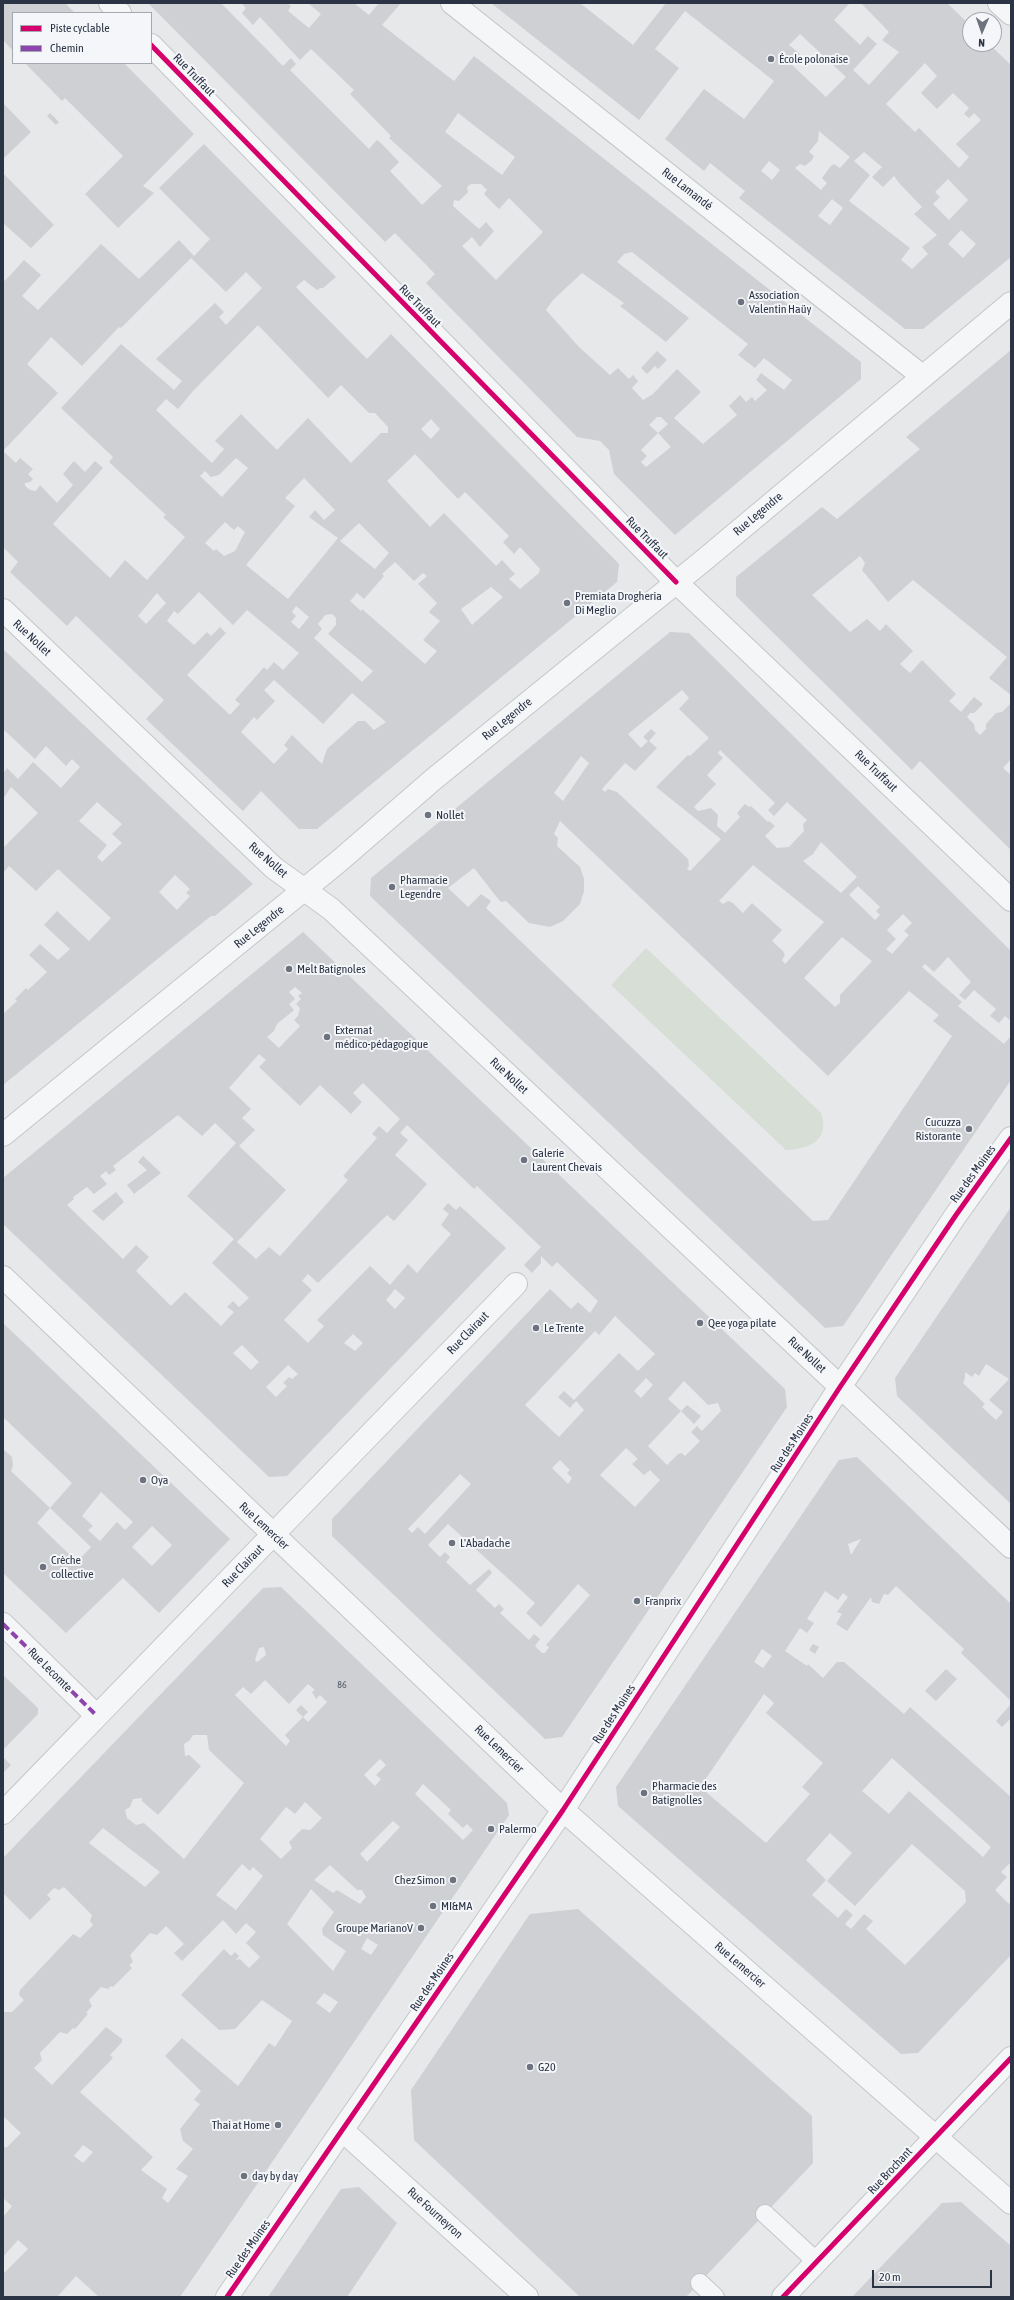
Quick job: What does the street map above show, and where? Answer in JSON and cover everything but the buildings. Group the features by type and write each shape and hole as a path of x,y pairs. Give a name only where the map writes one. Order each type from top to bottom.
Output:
{"street":[{"path":"110,3 119,12"},
{"name":"Rue Lamandé","path":"452,3 922,376"},
{"path":"999,3 1011,14"},
{"name":"Rue Truffaut","path":"152,46 676,582 1011,900"},
{"name":"Rue Legendre","path":"3,1135 305,889 435,778 676,582 1011,303"},
{"name":"Rue Nollet","path":"3,610 274,868 331,909 1011,1548"},
{"name":"Rue des Moines","path":"227,2297 563,1810 840,1386 956,1215 1011,1138"},
{"name":"Rue Lemercier","path":"3,1277 563,1810 1011,2203"},
{"name":"Rue Clairaut","path":"3,1813 516,1284"},
{"name":"Rue Lecomte","path":"3,1624 97,1716"},
{"name":"Rue Brochant","path":"783,2297 1011,2058"},
{"name":"Rue Fourneyron","path":"342,2130 527,2297"}],"lane":[{"path":"765,2214 817,2262"},
{"path":"700,2283 715,2297"}],"shaded area":[{"path":"646,948 821,1113 823,1130 816,1141 803,1148 786,1150 611,985"}],"marked path":[{"path":"3,1624 97,1716"}],"cycle path":[{"path":"152,46 676,582"},
{"path":"227,2297 563,1810 840,1387 956,1215 1011,1138"},
{"path":"783,2297 1011,2058"}],"place":[{"name":"École polonaise","path":"771,59"},
{"name":"Association Valentin Haüy","path":"741,302"},
{"name":"Premiata Drogheria Di Meglio","path":"567,603"},
{"name":"Nollet","path":"428,815"},
{"name":"Pharmacie Legendre","path":"392,887"},
{"name":"Melt Batignoles","path":"289,969"},
{"name":"Externat médico-pédagogique","path":"327,1037"},
{"name":"Cucuzza Ristorante","path":"969,1129"},
{"name":"Galerie Laurent Chevais","path":"524,1160"},
{"name":"Qee yoga pilate","path":"700,1323"},
{"name":"Le Trente","path":"536,1328"},
{"name":"Oya","path":"143,1480"},
{"name":"L'Abadache","path":"452,1543"},
{"name":"Crèche collective","path":"43,1567"},
{"name":"Franprix","path":"637,1601"},
{"name":"Pharmacie des Batignolles","path":"644,1793"},
{"name":"Palermo","path":"491,1829"},
{"name":"Chez Simon","path":"453,1880"},
{"name":"MI&MA","path":"433,1906"},
{"name":"Groupe MarianoV","path":"421,1928"},
{"name":"G20","path":"530,2067"},
{"name":"Thai at Home","path":"278,2125"},
{"name":"day by day","path":"244,2176"}]}
